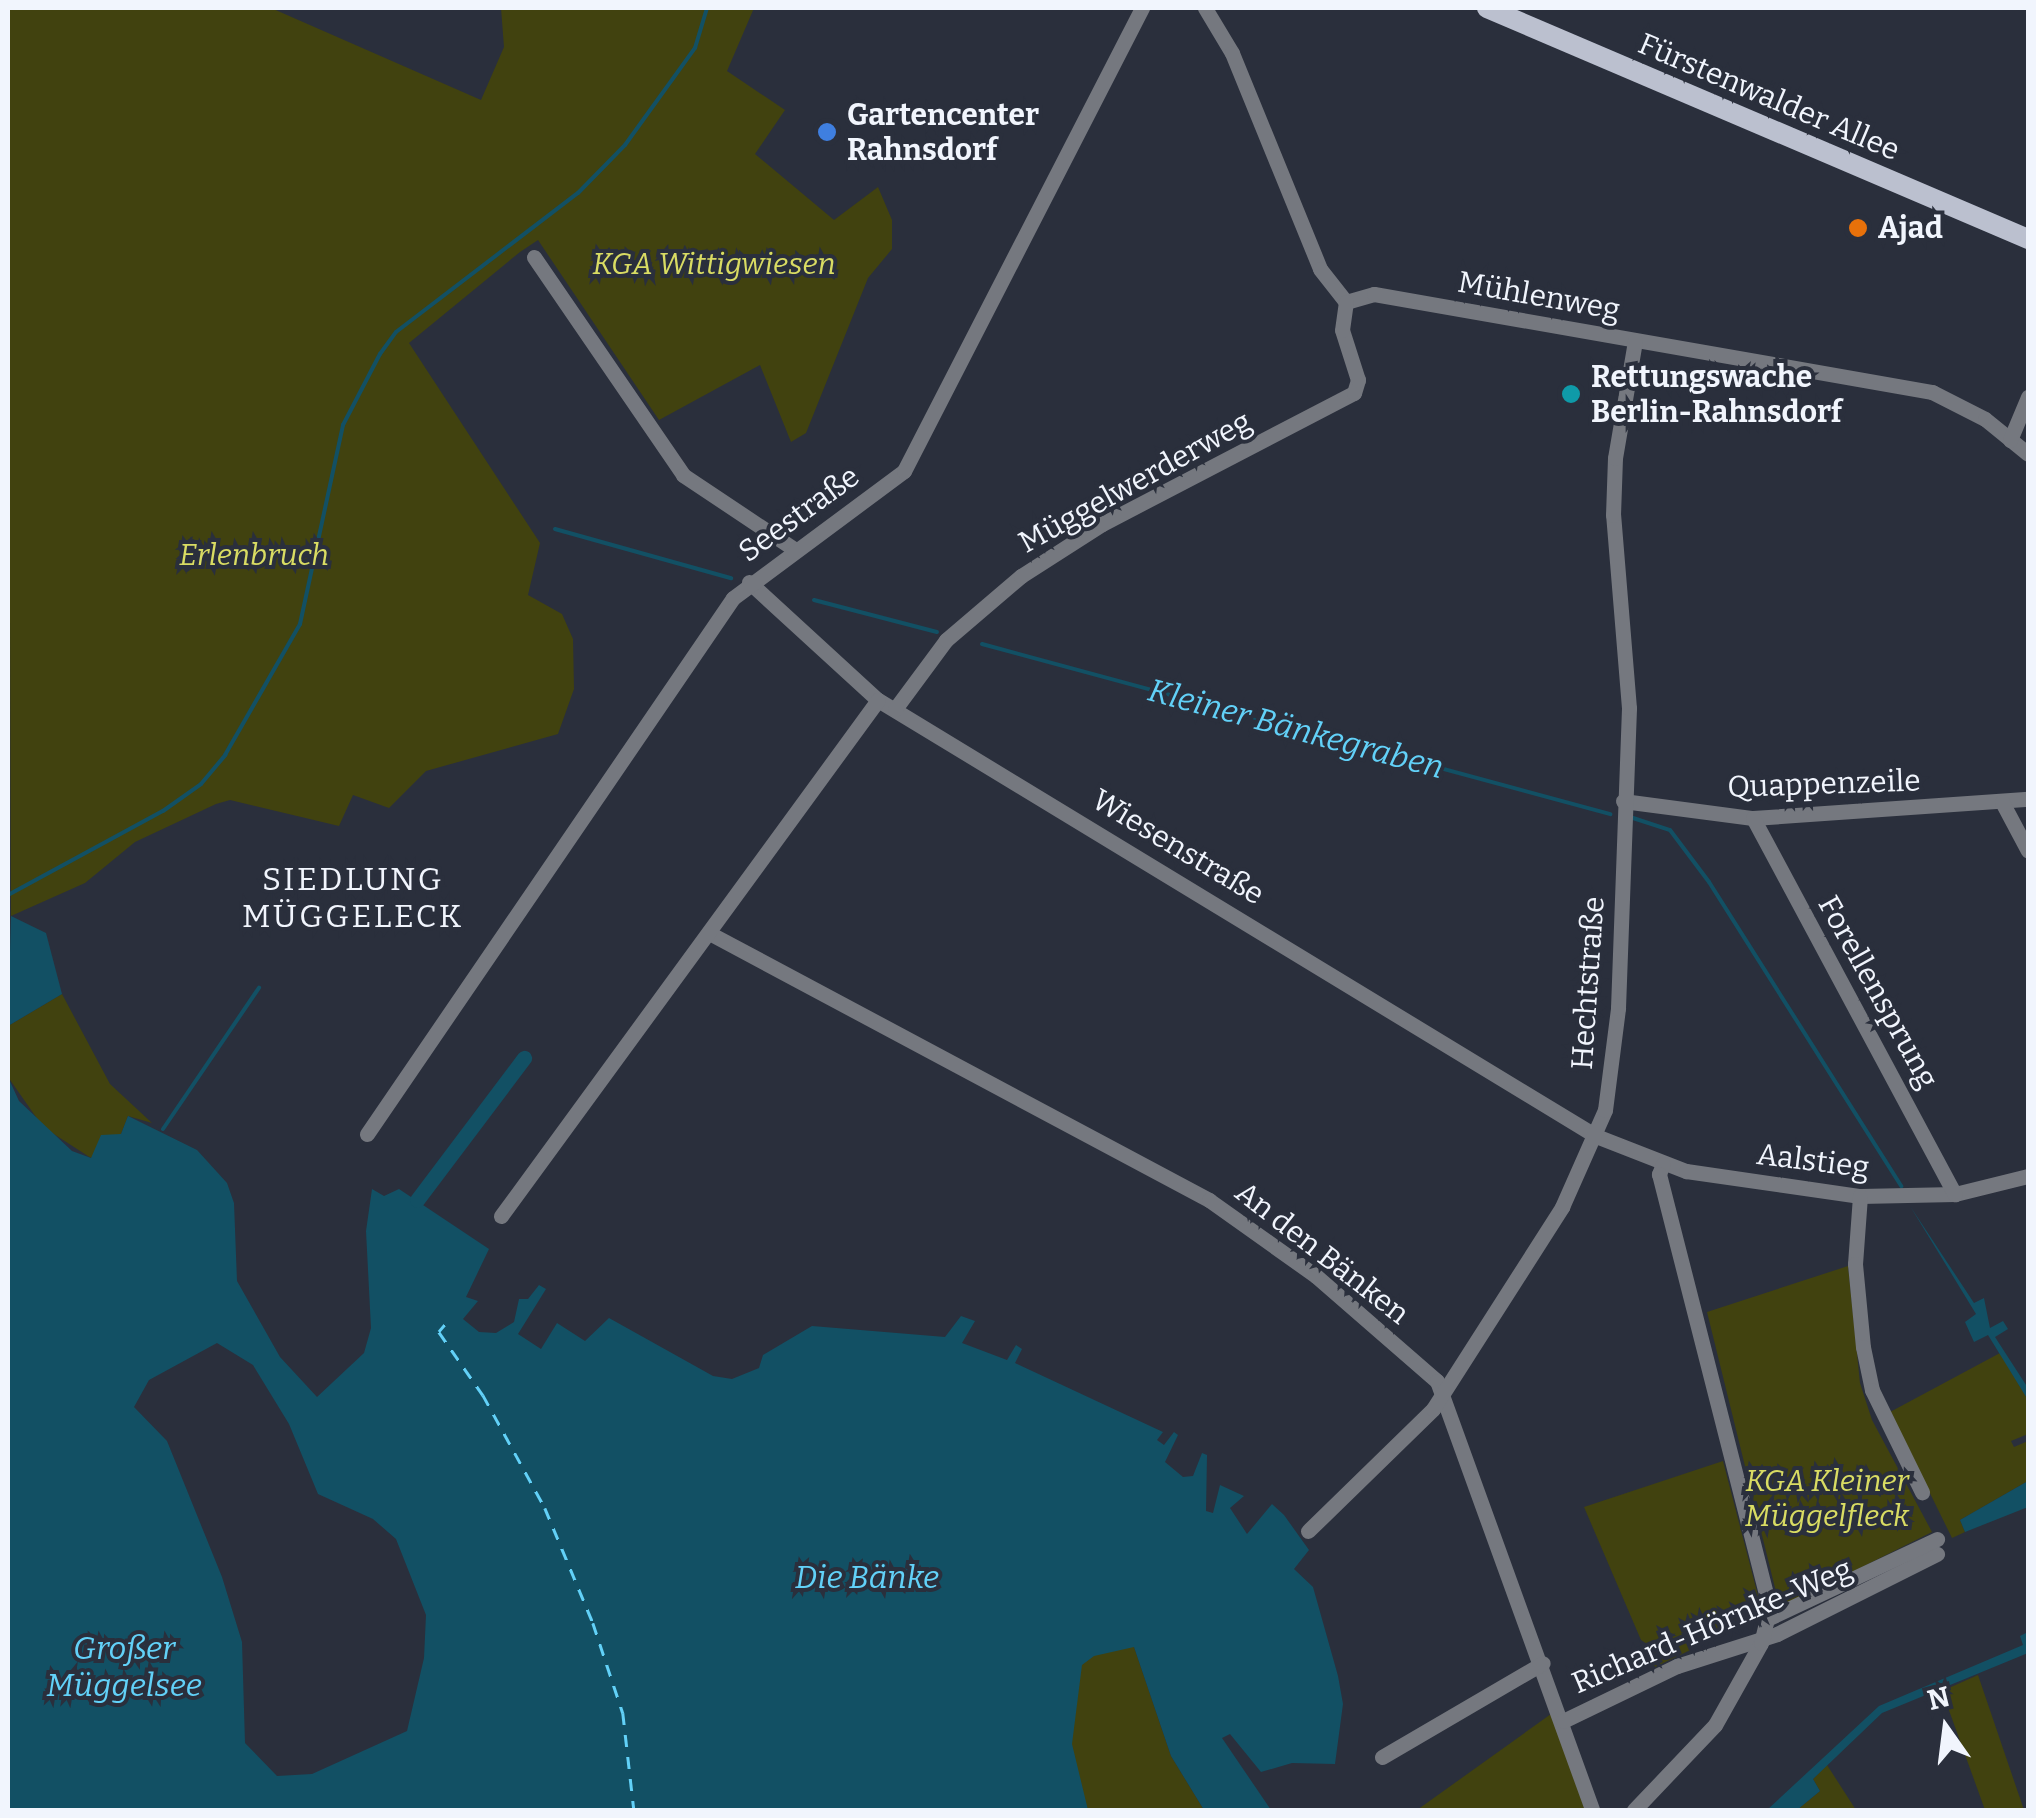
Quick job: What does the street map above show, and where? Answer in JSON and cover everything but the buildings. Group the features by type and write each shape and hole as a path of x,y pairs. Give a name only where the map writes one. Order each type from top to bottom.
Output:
{"main road":[{"name":"Fürstenwalder Allee","path":"1486,8 2028,239"}],"street":[{"name":"Seestraße","path":"367,1134 749,582 893,480 912,458 1142,8"},
{"path":"1206,8 1232,53 1320,269 1346,302"},
{"path":"534,257 683,475 794,549"},
{"name":"Mühlenweg","path":"1346,302 1374,294 1932,392 2028,454"},
{"name":"Müggelwerderweg","path":"895,709 946,640 1021,576 1102,524 1354,394 1358,380 1342,330 1346,302"},
{"name":"Hechtstraße","path":"1308,1532 1444,1394 1562,1207 1596,1136 1617,1024 1629,680 1613,515 1614,458 1634,341"},
{"path":"2010,440 2028,397"},
{"name":"Wiesenstraße","path":"749,582 878,700 1596,1136"},
{"path":"501,1216 711,934 878,700"},
{"name":"Quappenzeile","path":"1623,801 1753,818 2028,800"},
{"path":"2002,802 2028,851"},
{"name":"Forellensprung","path":"1753,818 1955,1194"},
{"name":"An den Bänken","path":"711,934 1209,1200 1316,1276 1437,1381 1543,1663 1592,1810"},
{"name":"Aalstieg","path":"1596,1136 1663,1164 1860,1196 1955,1194 2028,1176"},
{"path":"1634,1810 1715,1725 1772,1615 1659,1174 1663,1164"},
{"path":"1860,1196 1855,1264 1863,1347 1872,1390 1922,1492"},
{"name":"Richard-Hörnke-Weg","path":"1563,1721 1678,1666 1761,1640 1937,1546 1772,1615"},
{"path":"1722,1652 1742,1678"},
{"path":"1382,1757 1543,1663"}],"green space":[{"name":"Erlenbruch","path":"8,8 271,8 481,100 504,47 501,8 754,8 727,71 785,110 755,154 834,220 878,187 892,220 892,249 868,278 806,433 791,442 760,365 659,420 538,240 520,252 409,343 540,543 528,595 562,614 573,639 574,689 558,734 426,771 389,808 353,795 339,826 230,800 216,804 135,842 85,883 11,916"},
{"path":"62,994 110,1084 152,1123 128,1116 121,1134 91,1158 43,1127 8,1077 8,1026"},
{"name":"KGA Kleiner Müggelfleck","path":"1848,1266 1860,1383 1872,1420 1932,1532 1780,1608 1707,1312"},
{"name":"KGA Kleiner Müggelfleck","path":"2000,1353 2028,1400 2028,1434 2011,1441 2014,1447 2028,1441 2028,1481 1960,1520 1965,1532 1952,1538 1890,1412"},
{"name":"KGA Kleiner Müggelfleck","path":"1723,1461 1763,1615 1653,1668 1584,1507"},
{"path":"870,1582 1134,1647 1171,1756 1204,1810 940,1810"},
{"path":"1978,1675 2024,1810 1985,1810 1942,1691"},
{"path":"1551,1714 1585,1810 1417,1810"},
{"path":"1827,1765 1856,1810 1797,1810 1820,1791 1813,1779"}],"water":[{"path":"11,916 46,933 62,994 8,1026"},
{"name":"Die Bänke","path":"8,1077 19,1101 72,1151 91,1158 101,1135 121,1134 128,1116 197,1150 227,1183 234,1203 237,1281 280,1357 317,1397 364,1353 371,1328 366,1231 372,1189 384,1196 399,1189 489,1249 466,1297 478,1301 463,1319 479,1332 496,1333 514,1322 519,1299 528,1299 539,1285 546,1289 518,1334 541,1349 557,1323 585,1341 609,1318 713,1376 732,1379 759,1368 763,1355 812,1326 945,1337 961,1316 975,1321 962,1343 1007,1360 1016,1345 1022,1349 1015,1363 1163,1432 1157,1440 1164,1445 1174,1432 1178,1435 1165,1462 1183,1477 1193,1476 1202,1453 1207,1455 1206,1511 1213,1513 1220,1485 1244,1496 1230,1508 1247,1534 1272,1504 1284,1515 1309,1550 1294,1569 1313,1587 1343,1704 1335,1764 1292,1763 1261,1772 1230,1734 1222,1738 1271,1810 1204,1810 1171,1756 1134,1647 1094,1656 1082,1665 1072,1744 1088,1810 8,1810","holes":["217,1343 253,1365 289,1424 318,1494 373,1519 396,1539 426,1615 424,1658 407,1731 312,1774 277,1776 245,1743 242,1642 222,1577 167,1441 134,1407 149,1380"]},
{"path":"1910,1206 1974,1303 1984,1298 1990,1328 2003,1321 2008,1329 1995,1337 2028,1388 2028,1400 1988,1335 1974,1342 1965,1322 1976,1314"},
{"path":"2028,1481 2028,1507 1965,1532 1960,1520"},
{"path":"2028,1632 2028,1653 1882,1713 1813,1779 1820,1791 1797,1810 1767,1810 1879,1706 2023,1645 2020,1636"}],"waterway":[{"path":"8,895 163,811 201,784 225,755 300,624 343,425 380,354 396,332 578,193 625,145 695,48 707,8"},
{"name":"Kleiner Bänkegraben","path":"555,529 731,578"},
{"name":"Kleiner Bänkegraben","path":"814,600 937,632"},
{"name":"Kleiner Bänkegraben","path":"982,644 1610,814"},
{"name":"Kleiner Bänkegraben","path":"1633,818 1670,830 1709,882 1901,1186"},
{"path":"163,1129 259,988"},
{"path":"417,1200 524,1058"}],"ferry route":[{"path":"445,1325 439,1332 483,1395 545,1508 593,1623 623,1713 634,1810"}],"place":[{"name":"Gartencenter Rahnsdorf","path":"827,132"},
{"name":"Ajad","path":"1858,228"},
{"name":"Rettungswache Berlin-Rahnsdorf","path":"1571,394"}],"district":[{"name":"SIEDLUNG MÜGGELECK","path":"353,898"}],"park label":[{"name":"KGA Wittigwiesen","path":"714,264"}],"water label":[{"name":"Großer Müggelsee","path":"124,1668"}]}
